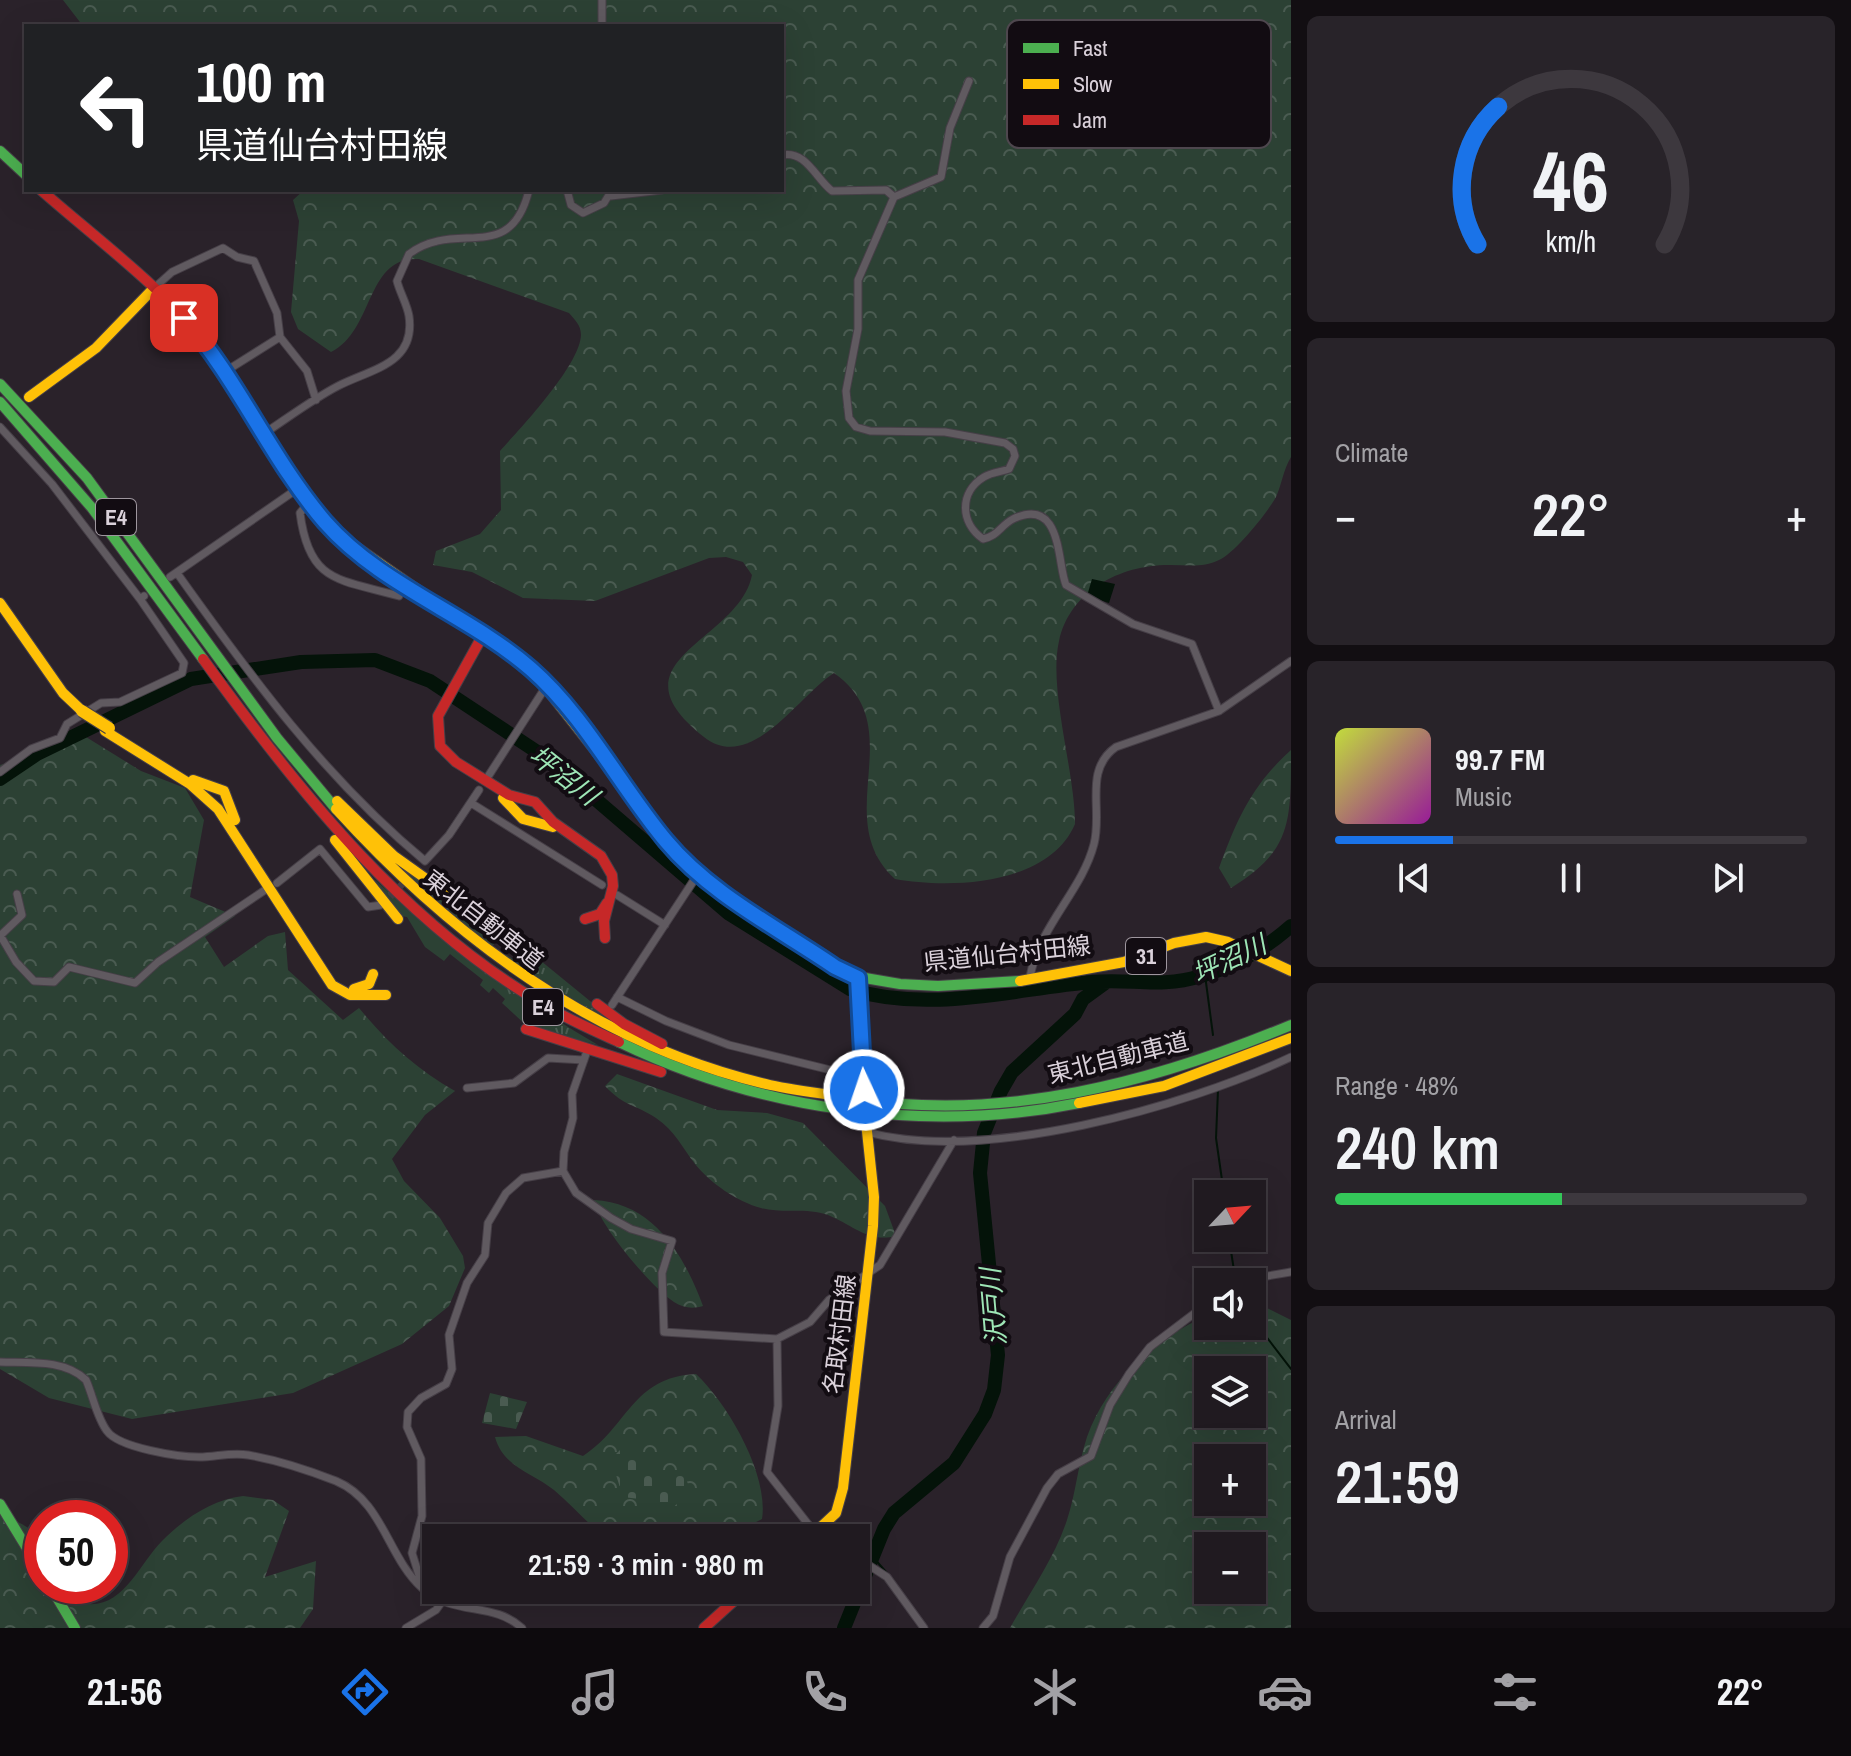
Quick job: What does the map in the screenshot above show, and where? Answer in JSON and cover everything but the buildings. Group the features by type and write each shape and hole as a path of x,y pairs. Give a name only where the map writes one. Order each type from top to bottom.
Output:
{"main road":[{"path":"0,151 24,173"},
{"name":"県道仙台村田線","path":"43,192 153,289 209,347 309,502 345,542 483,635 547,685 667,842 697,876 835,967 858,980 941,987 1120,963 1194,938 1229,943 1291,971"},
{"path":"29,397 94,353 118,331 153,289"},
{"name":"東北自動車道","path":"0,384 84,476 318,791 355,833 425,904 484,952 550,997 619,1034 790,1096 885,1103 985,1103 1104,1088 1156,1075 1291,1025"},
{"name":"東北自動車道","path":"0,402 76,486 222,687 348,843 417,913 477,962 545,1008 615,1046 719,1085 885,1116 979,1117 1067,1107 1162,1085 1291,1038"},
{"path":"0,603 63,693 81,712"},
{"path":"0,612 60,696 190,784 223,815 332,985 350,995 386,995"},
{"path":"483,635 440,706 432,735 441,756 512,804 523,819 542,822 583,845 605,868 609,883 605,908 593,918 585,919"},
{"path":"240,688 358,823 418,877 450,896"},
{"path":"232,700 249,732 398,919"},
{"path":"440,706 438,737 450,757 509,795 535,802 541,812 592,847 609,866 613,886 604,921 605,938"},
{"path":"107,730 194,780 224,791 230,811 324,970 350,989 369,984 373,974"},
{"path":"858,980 864,1084"},
{"path":"597,1004 624,1024 676,1050 766,1078 790,1096"},
{"path":"526,1029 755,1099 790,1096"},
{"name":"名取村田線","path":"826,1524 836,1513 843,1488 869,1275 874,1197 866,1127"},
{"path":"0,1504 24,1543"},
{"path":"61,1604 75,1628"},
{"path":"704,1628 731,1604"}],"street":[{"path":"602,0 602,24"},
{"path":"969,81 950,128 941,177 894,197 858,280 858,329 846,391 849,418 856,427 870,431 945,432 1005,443 1013,449 1014,462 1009,469 988,474 970,491 965,507 968,526 983,539 998,535 1004,525 1016,517 1028,515 1048,524 1060,544 1066,585 1133,624 1192,644 1219,711"},
{"path":"784,155 793,154 803,159 832,191 886,190 894,197"},
{"path":"265,433 316,400 399,357 409,330 409,313 397,281 409,254 445,236 478,239 500,233 521,213 528,192"},
{"path":"568,192 571,205 579,213 598,207 611,193"},
{"path":"153,289 172,272 223,248 237,257 254,261 277,313 280,337 307,371 316,400"},
{"path":"226,371 280,337"},
{"path":"0,427 52,484 142,597 184,663 182,673 120,702 101,703 67,724 60,738 31,749 0,772"},
{"path":"300,487 173,575 253,681 348,789 425,861"},
{"path":"309,502 300,513 305,545 315,563 338,579 399,596"},
{"path":"1030,977 1045,933 1092,854 1097,829 1096,779 1105,754 1116,747 1219,711 1291,661"},
{"path":"489,775 547,685"},
{"path":"418,869 449,835 479,790"},
{"path":"471,803 602,885"},
{"path":"277,883 320,849 368,907 381,905"},
{"path":"612,1005 697,876"},
{"path":"17,894 22,915 0,935 8,951 34,981 54,982 69,967 135,983 158,962 265,890"},
{"path":"617,895 665,925"},
{"path":"617,997 666,1021 729,1045 864,1084"},
{"path":"467,1088 514,1083 548,1058 585,1057 572,1094 573,1118 564,1152 563,1171 576,1193 611,1218 631,1229 672,1241 662,1273 664,1332 777,1339 810,1322 829,1300 880,1265 954,1140"},
{"path":"866,1127 954,1140 1070,1127 1157,1107 1249,1076 1291,1057"},
{"path":"422,1586 412,1553 422,1516 421,1459 407,1427 408,1412 421,1398 446,1384 452,1369 449,1335 467,1283 485,1255 488,1223 506,1193 523,1178 563,1171"},
{"path":"1266,1276 1291,1272"},
{"path":"983,1628 993,1616 1010,1557 1047,1488 1058,1474 1091,1456 1110,1405 1150,1347 1194,1314"},
{"path":"777,1339 778,1406 767,1472 805,1524"},
{"path":"0,1362 44,1363 80,1374 86,1380 107,1431 116,1440 173,1455 248,1455 337,1482 358,1493 372,1510 395,1553 422,1588"},
{"path":"870,1564 897,1589 924,1628"},
{"path":"406,1628 436,1610 440,1604"},
{"path":"447,1604 498,1613 522,1628"}],"green space":[{"path":"63,0 1291,0 1291,457 1278,492 1250,532 1219,560 1201,565 1134,569 1101,584 1074,607 1059,641 1057,660 1059,706 1075,824 1062,844 1044,860 1022,871 997,878 944,883 895,879 876,855 868,829 870,746 867,720 856,695 834,673 773,728 739,746 722,746 704,737 677,711 668,689 673,670 686,652 725,618 742,598 752,575 743,562 726,557 709,558 595,601 523,598 472,572 433,565 436,551 480,534 501,510 500,451 548,396 571,363 581,335 579,325 569,313 419,259 402,261 389,269 379,281 356,328 345,342 331,352 298,329 291,312 299,221 293,200 302,192 784,192 784,24 81,24"},
{"path":"86,737 141,771 185,788 204,820 190,897 235,916 205,937 224,967 268,936 285,932 288,970 343,1020 359,1008 403,1054 455,1091 425,1115 392,1159 404,1181 440,1218 463,1256 465,1268 449,1306 402,1344 293,1393 132,1419 49,1398 0,1369 0,765"},
{"path":"1291,750 1290,798 1284,833 1266,861 1231,888 1219,868 1232,834 1256,790"},
{"path":"396,865 487,924 485,927 498,937 493,946 533,972 541,961 617,1023 556,992 499,954 420,889"},
{"path":"374,879 482,968 598,1045 527,1026 502,1003 505,999 493,988 489,993 480,985 483,980 450,954 444,961 425,947 407,917 401,916"},
{"path":"617,1074 717,1110 767,1113 803,1123 885,1206 896,1236 877,1237 828,1215 769,1210 734,1196 701,1171 663,1123 624,1102 605,1086"},
{"path":"594,1200 615,1203 650,1221 676,1251 703,1306 677,1304 652,1283 615,1239"},
{"path":"1266,1308 1291,1320 1291,1628 1010,1628 1062,1534 1087,1437 1107,1398 1135,1364 1194,1322 1194,1340 1266,1340"},
{"path":"696,1374 733,1421 759,1482 762,1519 752,1524 590,1524 554,1490 505,1456 495,1437 526,1436 583,1456 611,1431 644,1394 675,1377"},
{"path":"490,1393 527,1402 516,1429 482,1423"},
{"path":"625,1445 651,1477 681,1471 691,1489 669,1512 656,1501 623,1497 611,1459"},
{"path":"243,1496 273,1500 289,1511 265,1577 316,1561 313,1609 300,1628 0,1628 0,1514 24,1526 24,1604 128,1604 128,1584 162,1541 189,1518 231,1498"}],"shaded area":[{"path":"1092,579 1115,584 1109,603 1087,596"}],"waterway":[{"name":"坪沼川","path":"0,779 37,754 191,679 301,662 375,660 430,681 551,761 728,913 850,989 880,996 940,1000 1092,982 1158,983 1186,980 1237,962 1291,926"},
{"path":"1205,975 1213,1035"},
{"name":"沢戸川","path":"844,1628 884,1529 894,1513 954,1463 985,1414 994,1390 998,1355 980,1173 984,1133 1012,1072 1075,1014 1083,999 1105,983"},
{"path":"1218,1090 1216,1138 1222,1180"},
{"path":"1231,1252 1234,1268"},
{"path":"1266,1336 1291,1369"},
{"path":"872,1556 894,1581"}],"tunnel":[{"path":"383,904 416,870"}],"traffic: fast":[{"path":"0,151 24,173"},
{"path":"0,384 87,478 277,738 336,809"},
{"path":"0,402 92,508 203,659"},
{"path":"644,812 698,874 835,967 865,978 900,984 938,986 1020,981"},
{"path":"853,1098 909,1104 965,1105 1021,1101 1077,1092 1186,1064 1291,1025"},
{"path":"619,1042 728,1085 844,1110 962,1116 1021,1112 1079,1103"},
{"path":"0,1504 24,1543"},
{"path":"61,1604 75,1628"}],"traffic: slow":[{"path":"29,397 96,348 153,289"},
{"path":"339,535 531,669 644,812"},
{"path":"0,603 63,693 82,711"},
{"path":"82,711 109,728"},
{"path":"105,731 190,784 218,809 332,985 350,995 386,995"},
{"path":"193,780 224,791 235,820"},
{"path":"503,798 523,819 553,827"},
{"path":"337,801 394,856 450,896"},
{"path":"336,809 429,901 479,942 532,980 588,1014 646,1043 706,1067 770,1085 853,1098"},
{"path":"335,840 398,919"},
{"path":"1020,981 1124,962 1174,943 1206,937 1228,942 1291,971"},
{"path":"354,989 369,984 373,974"},
{"path":"858,978 864,1090"},
{"path":"1079,1103 1164,1086 1291,1038"},
{"path":"824,1524 836,1513 843,1488 873,1226 874,1197 866,1122"}],"traffic: jam":[{"path":"43,192 130,266 193,328 226,372 304,491 339,535"},
{"path":"483,635 438,716 440,746 456,762 509,795 535,802 553,822 601,856 612,875 613,886 604,921 605,938"},
{"path":"203,659 317,807 403,898 500,977 561,1014 619,1042"},
{"path":"585,919 600,914 607,903"},
{"path":"597,1004 624,1024 662,1044"},
{"path":"526,1029 661,1072"},
{"path":"704,1628 731,1604"}],"route":[{"path":"184,318 240,391 313,507 345,542 531,669 571,715 667,842 698,874 835,967 858,978 864,1090"}]}
